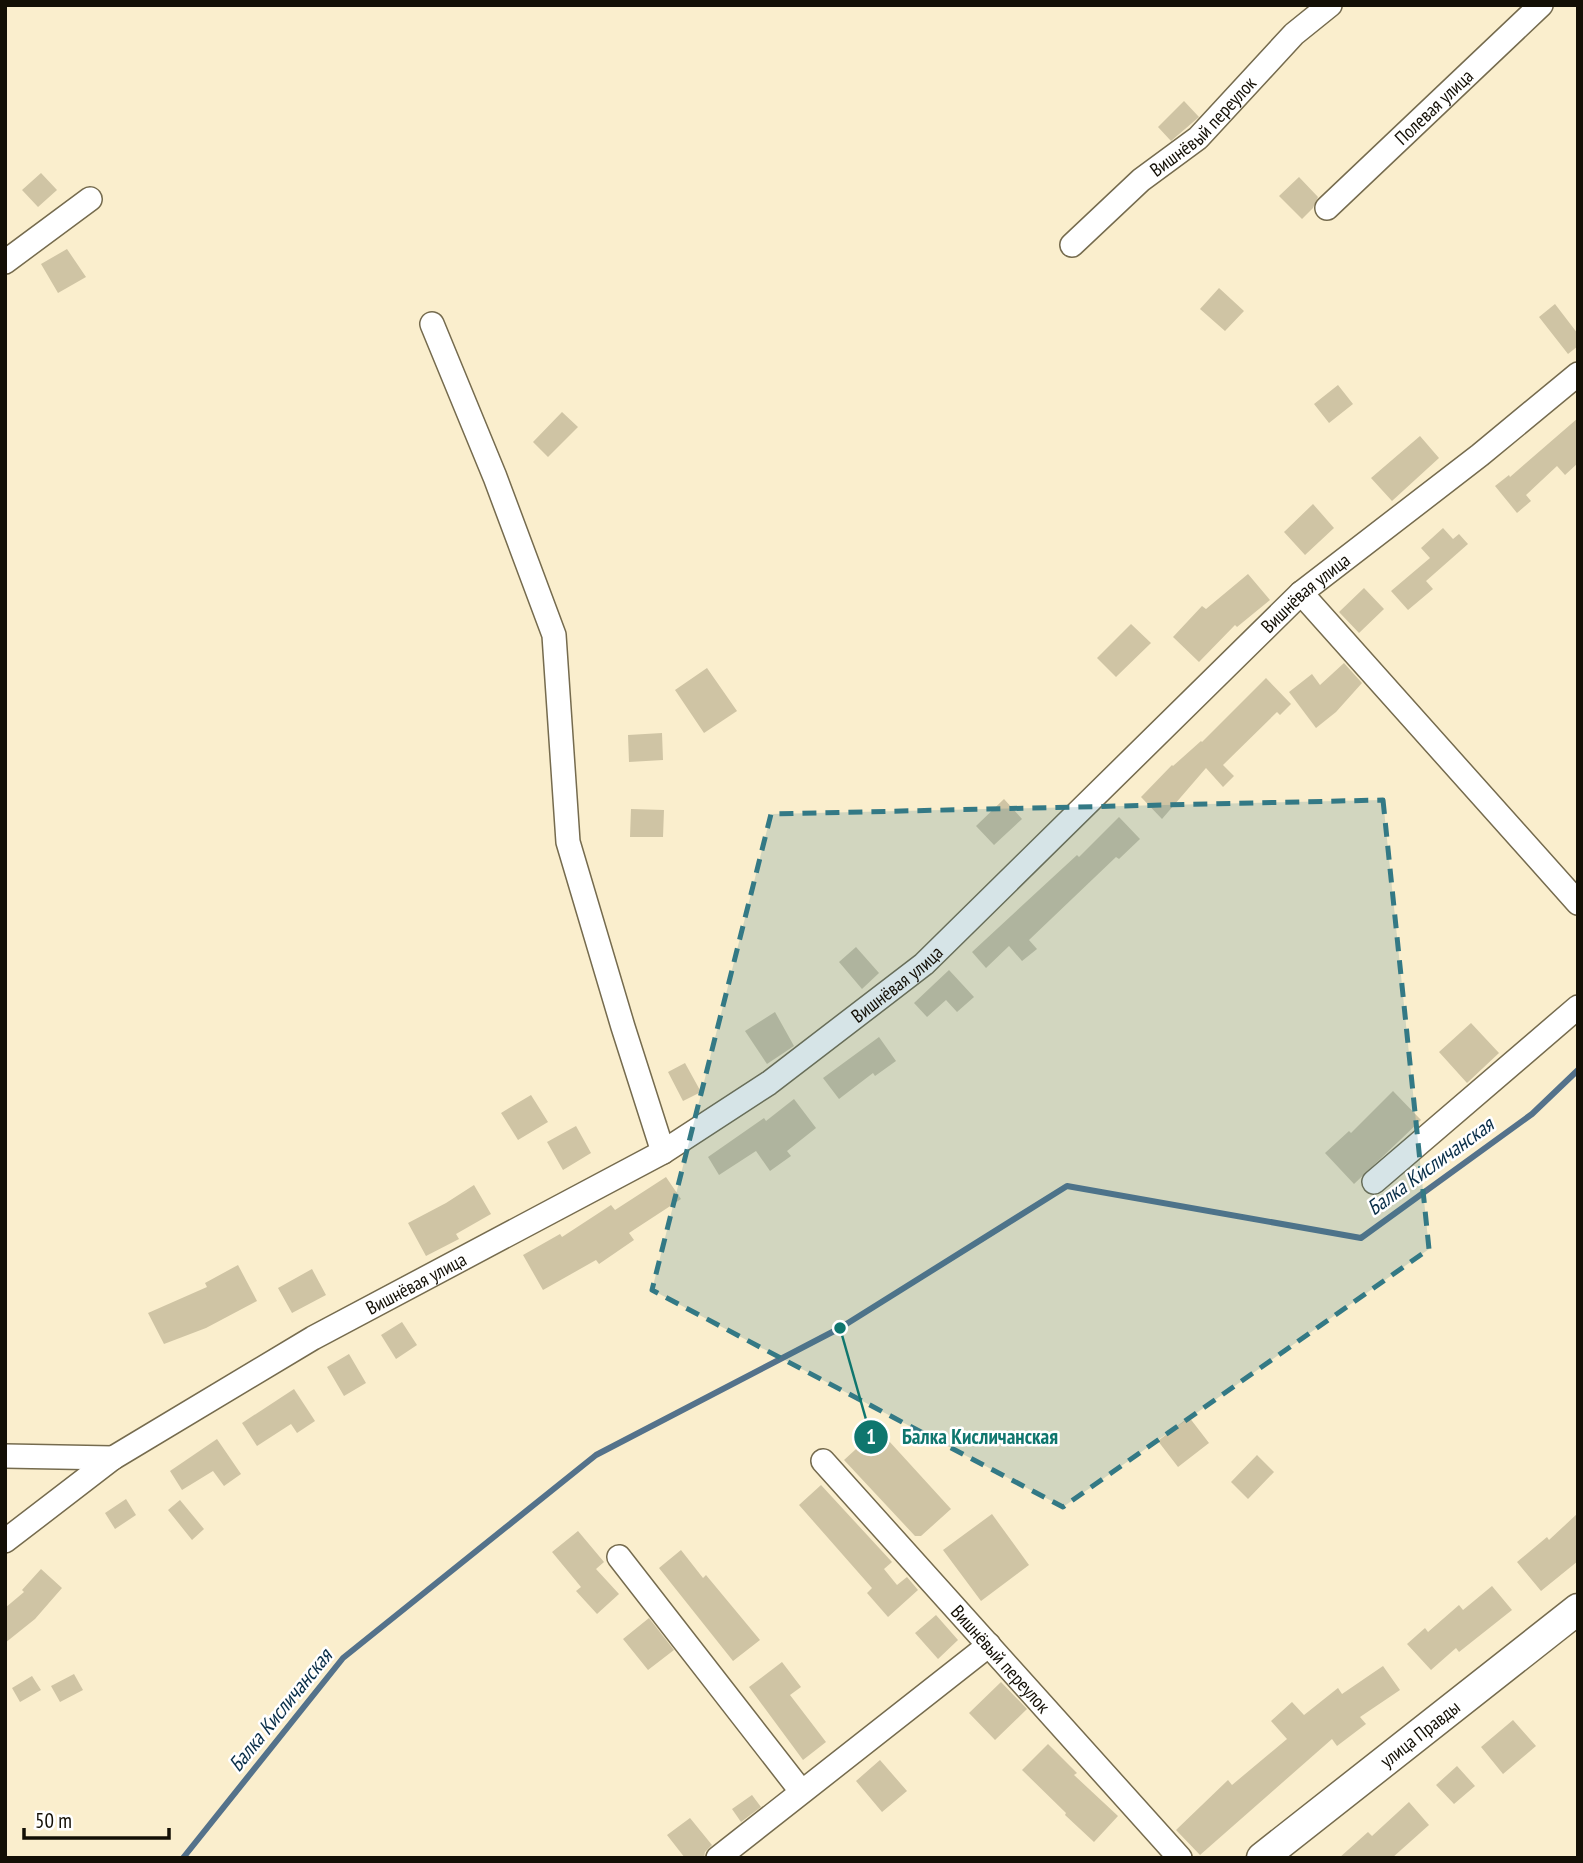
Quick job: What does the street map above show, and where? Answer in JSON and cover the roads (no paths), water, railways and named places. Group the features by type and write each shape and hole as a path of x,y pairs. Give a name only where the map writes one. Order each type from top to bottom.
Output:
{"street":[{"name":"Вишнёвый переулок","path":"1072,245 1142,180 1198,138 1294,34 1330,5"},
{"name":"Полевая улица","path":"1327,208 1541,5"},
{"path":"5,262 90,199"},
{"path":"432,324 495,477 554,635 568,842 622,1027 663,1152"},
{"name":"Вишнёвая улица","path":"5,1541 113,1458 313,1338 663,1152 769,1083 924,964 1301,593 1578,374"},
{"path":"1301,593 1578,903"},
{"path":"1374,1182 1578,1007"},
{"path":"5,1456 113,1458"},
{"name":"Вишнёвый переулок","path":"823,1461 1180,1858"},
{"path":"619,1557 801,1791"},
{"name":"улица Правды","path":"1262,1858 1578,1609"},
{"path":"718,1858 989,1645"}],"waterway":[{"name":"Балка Кисличанская","path":"183,1858 343,1658 596,1455 840,1328 1067,1186 1361,1238 1532,1114 1578,1070"}],"place":[{"name":"Балка Кисличанская","path":"840,1328"}]}
